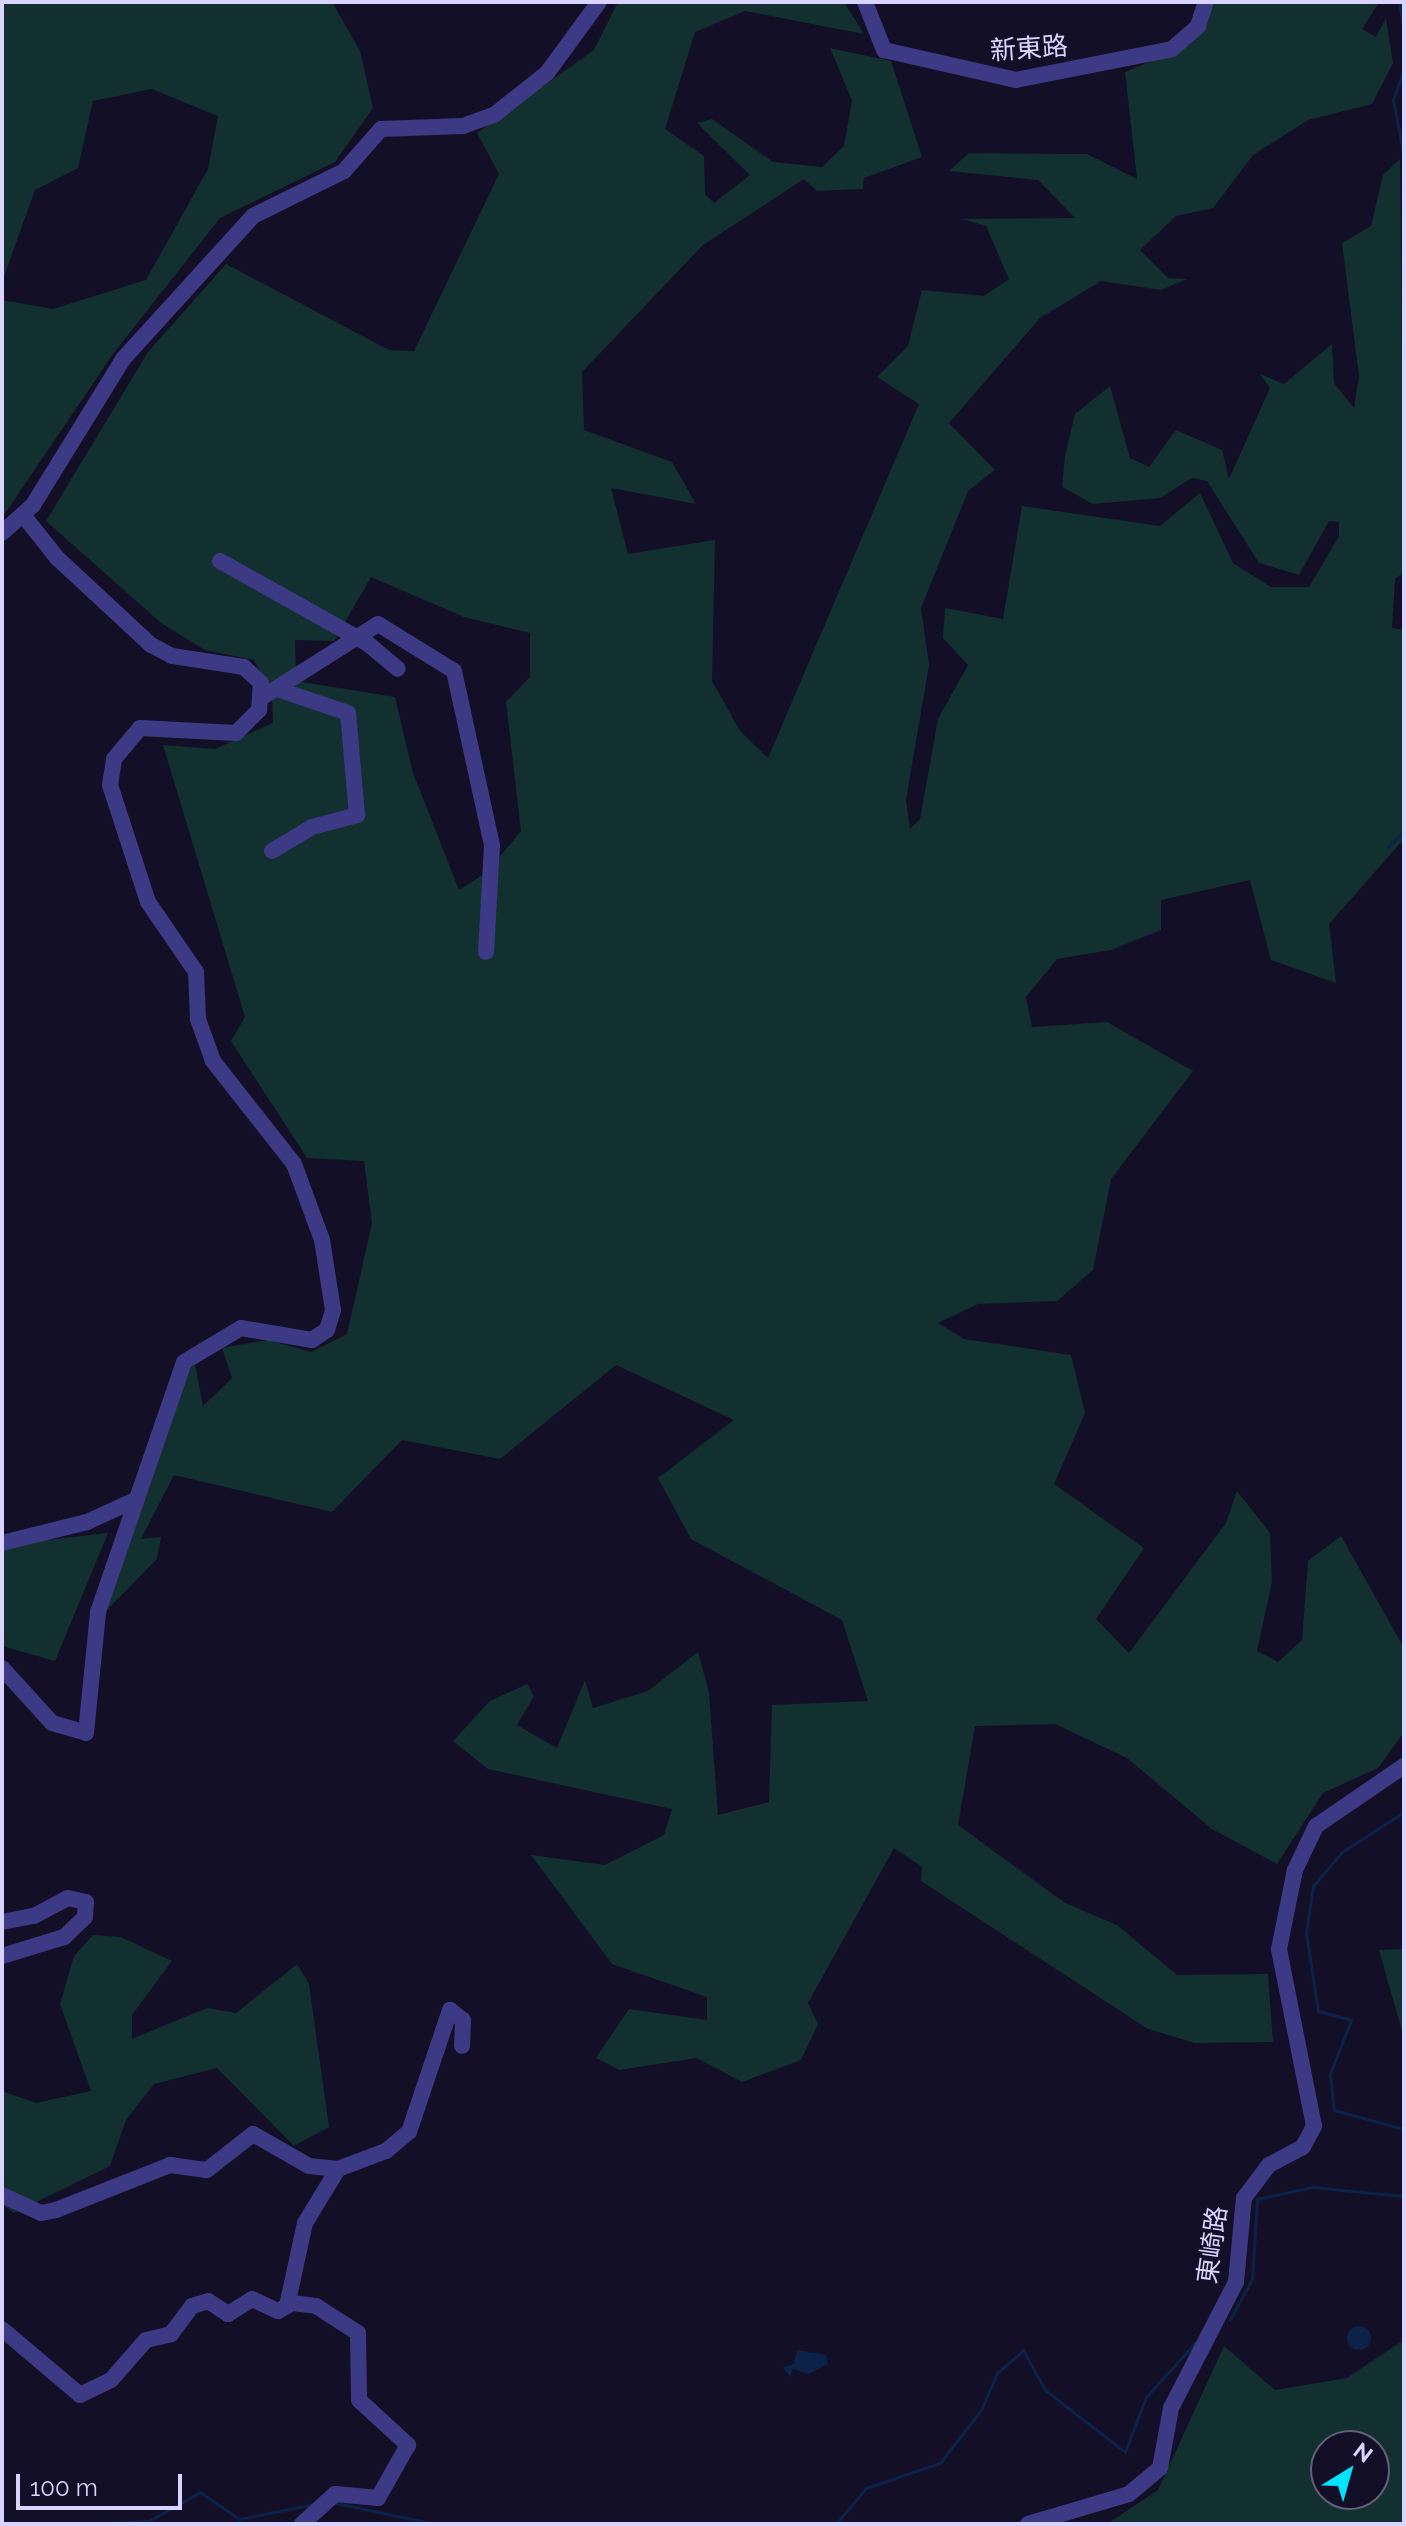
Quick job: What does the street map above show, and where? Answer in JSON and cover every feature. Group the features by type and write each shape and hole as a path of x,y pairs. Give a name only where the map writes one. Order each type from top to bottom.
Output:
{"street":[{"path":"2,533 23,515 123,359 253,216 344,171 381,129 480,123 547,73 571,45 599,2"},
{"name":"新東路","path":"865,2 874,37 901,59 1016,80 1172,49 1198,26 1206,2"},
{"path":"2,1668 52,1723 80,1736 88,1730 90,1644 170,1394 192,1354 241,1328 312,1340 327,1330 333,1310 322,1240 294,1164 213,1061 198,1019 196,972 148,902 110,785 114,759 140,728 236,733 254,720 261,698 261,683 244,667 172,656 151,645 58,559 23,515"},
{"path":"220,561 355,636 398,669"},
{"path":"261,698 378,624 454,671 492,845 486,952"},
{"path":"272,851 312,827 357,815 348,713 277,689"},
{"path":"2,1543 99,1518 135,1500"},
{"name":"東崎路","path":"1028,2524 1129,2494 1160,2468 1171,2408 1236,2282 1244,2198 1269,2165 1303,2147 1314,2126 1279,1949 1295,1870 1316,1826 1404,1766"},
{"path":"2,1922 34,1916 68,1898 86,1902 85,1917 64,1937 2,1956"},
{"path":"2,2195 41,2213 56,2210 170,2165 207,2170 253,2134 309,2166 338,2169 386,2151 409,2132 447,2012 463,2020 462,2046"},
{"path":"292,2303 289,2282 305,2223 338,2169"},
{"path":"2,2329 80,2395 111,2380 146,2340 171,2334 192,2306 208,2301 234,2314 252,2299 278,2311 292,2303 316,2306 358,2333 364,2351 357,2396 408,2445 378,2498 328,2502 302,2524"}],"green space":[{"path":"2,2 332,2 360,51 373,108 335,162 220,218 113,354 2,518 2,300 53,309 146,280 208,169 218,116 152,89 93,101 78,168 35,190 2,282"},
{"path":"618,2 844,2 864,34 745,11 695,32 665,129 704,156 705,194 714,203 750,175 697,123 712,119 773,162 822,167 844,146 852,100 830,48 891,61 922,157 864,178 863,189 817,191 804,179 703,245 582,372 584,430 672,462 696,504 611,488 628,554 715,540 712,681 740,731 768,758 919,404 877,377 908,346 922,290 984,296 1009,279 986,226 962,219 1075,218 1038,180 949,171 969,153 1087,154 1137,179 1125,72 1189,45 1214,2 1379,2 1362,29 1376,37 1386,18 1393,63 1372,104 1308,120 1253,155 1213,208 1176,216 1140,250 1168,278 1187,279 1161,290 1101,281 1040,318 949,423 995,470 968,491 921,608 929,665 906,800 910,829 920,819 938,719 968,665 943,638 945,608 1003,619 1022,506 1160,526 1200,493 1233,563 1271,587 1309,587 1339,536 1339,522 1329,521 1299,575 1259,563 1207,481 1192,478 1160,498 1093,504 1062,487 1065,456 1075,414 1110,386 1130,458 1149,467 1176,430 1222,450 1229,479 1270,388 1260,374 1284,384 1332,344 1334,383 1354,408 1359,376 1342,243 1371,226 1383,175 1400,159 1404,572 1395,579 1392,628 1404,630 1404,839 1329,924 1336,983 1271,960 1250,880 1161,900 1161,930 1111,950 1057,959 1026,997 1032,1027 1107,1022 1193,1071 1111,1179 1093,1270 1057,1301 978,1304 938,1323 964,1339 1071,1355 1085,1413 1054,1484 1144,1548 1096,1619 1129,1653 1226,1523 1237,1491 1270,1533 1272,1582 1257,1651 1278,1662 1302,1640 1308,1561 1341,1536 1404,1648 1404,1732 1378,1768 1323,1793 1277,1864 1212,1829 1127,1758 1055,1724 975,1726 958,1825 1065,1903 1117,1925 1177,1975 1268,1974 1273,2042 1195,2043 1148,2029 921,1881 922,1867 894,1848 808,2003 818,2024 801,2060 742,2082 697,2058 619,2070 596,2058 629,2009 707,2020 707,1997 612,1964 531,1855 605,1865 664,1835 672,1809 488,1769 453,1741 490,1701 527,1684 534,1696 517,1725 557,1748 585,1680 593,1708 648,1691 698,1652 709,1692 718,1815 769,1802 772,1705 868,1701 842,1620 691,1539 658,1478 734,1420 616,1365 500,1459 402,1440 332,1512 174,1475 141,1539 161,1537 157,1559 103,1614 186,1372 195,1364 203,1406 232,1378 222,1348 268,1340 311,1352 347,1334 372,1223 364,1161 307,1158 231,1041 245,1017 163,745 215,749 273,723 272,693 254,660 205,650 161,623 46,521 148,352 226,264 389,350 414,351 499,174 477,133 594,50","holes":["371,577 464,617 530,633 530,677 506,702 521,831 487,872 459,890 413,773 395,697 296,681 295,640 334,641"]},
{"path":"108,1533 55,1661 2,1646 2,1545"},
{"path":"93,1935 121,1937 172,1961 132,2015 132,2039 207,2008 236,2013 297,1964 309,1984 329,2127 294,2146 217,2068 154,2084 126,2120 110,2166 14,2213 2,2204 2,2091 36,2103 91,2091 60,2004 74,1956"},
{"path":"1404,1949 1404,2030 1402,2031 1379,1950"},
{"path":"1404,2340 1404,2524 1107,2524 1158,2490 1224,2346 1275,2390 1347,2378"}],"water":[{"path":"1359,2326 1370,2333 1371,2338 1364,2349 1359,2350 1348,2343 1347,2338 1354,2327"},
{"path":"797,2350 826,2355 828,2364 809,2374 793,2369 790,2377 783,2367 794,2364"}],"waterway":[{"path":"1399,2 1404,30"},
{"path":"1404,69 1393,100 1404,157"},
{"path":"1388,847 1404,831"},
{"path":"1404,1812 1342,1852 1313,1886 1306,1933 1318,2011 1351,2020 1330,2074 1334,2110 1404,2129"},
{"path":"1230,2320 1252,2279 1257,2199 1312,2187 1404,2196"},
{"path":"836,2524 866,2488 940,2463 981,2410 997,2373 1023,2350 1045,2390 1125,2452 1146,2397 1197,2341"},
{"path":"80,2524 149,2521 200,2492 239,2519 314,2504"},
{"path":"336,2503 435,2524"},
{"path":"554,2524 569,2524"}]}
